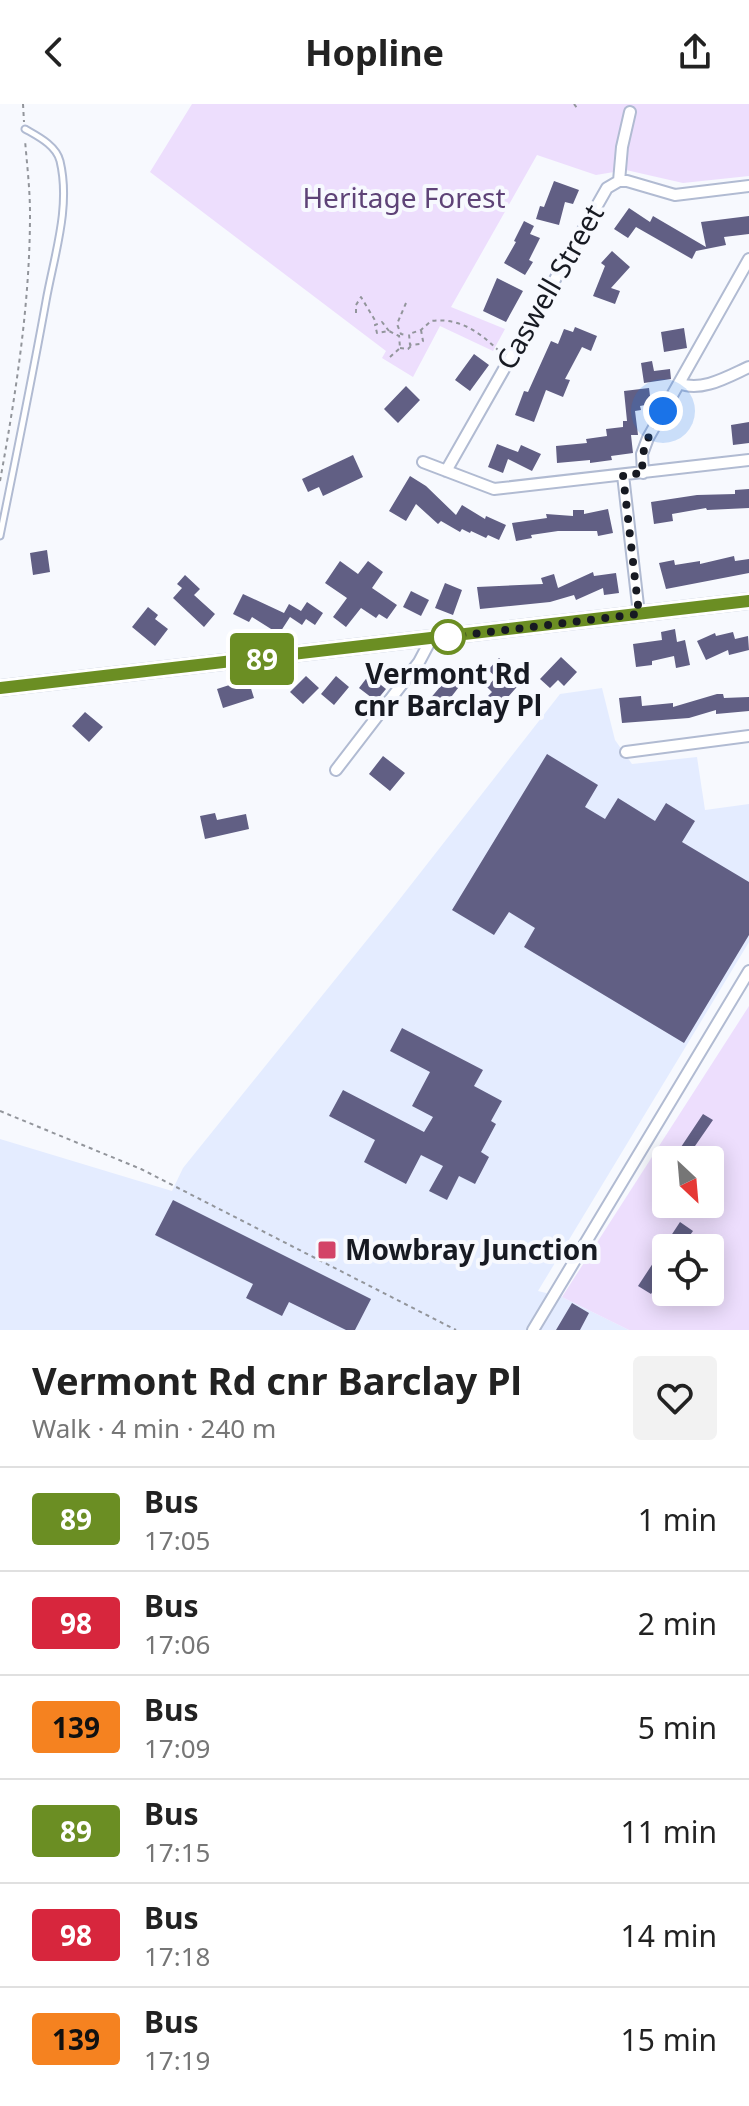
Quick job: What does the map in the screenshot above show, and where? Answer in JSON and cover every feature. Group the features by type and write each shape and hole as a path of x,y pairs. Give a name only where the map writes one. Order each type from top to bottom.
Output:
{"street":[{"path":"619,181 630,112"},
{"name":"Caswell Street","path":"446,471 604,191 619,181 675,195 749,186"},
{"path":"643,473 641,462 644,446 749,259"},
{"path":"679,383 685,386 711,383 749,367"},
{"path":"423,462 494,489 749,460"},
{"path":"623,475 639,614"},
{"path":"0,688 749,601"},
{"path":"336,770 419,662 429,639"},
{"path":"626,752 749,736"},
{"path":"533,1330 749,971"}],"lane":[{"path":"0,536 61,222 63,187 59,157 44,140 25,129"}],"path":[{"path":"0,481 12,412 28,262 30,212 23,104"},
{"path":"574,104 577,108"},
{"path":"356,313 361,297 376,323 374,329 377,333 389,331 407,336 412,345"},
{"path":"400,348 399,317 406,303"},
{"path":"407,336 431,321 442,319 466,325 508,360"},
{"path":"376,323 382,322 389,331"},
{"path":"390,357 400,348 408,349 420,344 423,341 421,330"},
{"path":"0,1111 158,1177 456,1330"}],"shaded area":[{"path":"602,688 615,740 632,764 697,757 705,810 749,804 749,942 538,1291 562,1297 629,1330 0,1330 0,1139 172,1191 183,1168 560,694"}],"green space":[{"name":"Heritage Forest","path":"192,104 749,104 749,176 683,183 626,170 596,175 537,155 451,307 505,329 493,351 440,326 413,377 382,358 386,351 150,172"},
{"path":"749,1006 749,1330 629,1330 562,1297 652,1157 652,1218 724,1218 724,1146 659,1146"}],"building":[{"path":"554,181 579,190 573,204 565,202 559,225 536,219"},
{"path":"629,208 650,222 653,216 706,247 701,222 749,216 749,234 724,237 726,245 696,251 692,259 636,227 628,238 614,229"},
{"path":"524,221 534,226 530,234 540,238 529,260 533,262 525,275 504,263"},
{"path":"612,251 630,267 611,288 620,291 615,304 593,296 605,266 601,263"},
{"path":"497,278 523,291 506,322 483,311"},
{"path":"575,327 597,336 591,351 582,347 565,379 570,380 563,397 546,390 534,422 515,415 524,391 528,392 551,341 558,344 564,329 573,332"},
{"path":"684,328 687,348 664,352 661,332"},
{"path":"474,354 489,365 470,391 455,380"},
{"path":"652,361 654,371 670,369 671,379 644,383 641,363"},
{"path":"406,386 420,400 398,423 384,409"},
{"path":"649,388 651,404 640,406 641,410 635,411 638,435 631,435 633,453 590,463 590,460 557,463 556,446 587,443 586,439 607,436 606,429 623,427 623,421 627,421 624,391"},
{"path":"749,422 749,443 733,445 731,425"},
{"path":"497,444 518,452 521,445 541,454 532,471 508,459 503,473 488,467"},
{"path":"353,455 363,477 323,496 319,487 308,492 302,479"},
{"path":"410,476 426,486 456,515 462,505 485,519 486,516 506,525 499,540 462,529 460,532 441,521 438,524 416,504 406,521 389,511"},
{"path":"749,489 749,508 706,508 672,514 673,521 654,524 651,502 697,495 735,494 735,490"},
{"path":"608,509 613,533 598,536 597,531 558,531 516,541 512,523 547,518 546,514 573,516 573,510 584,510 584,514"},
{"path":"47,550 50,572 33,575 30,553"},
{"path":"734,556 735,561 749,559 749,573 666,589 659,563 674,560 675,565 700,561 700,564"},
{"path":"340,561 358,574 368,561 383,572 372,588 397,605 387,619 379,614 376,618 361,608 346,627 333,617 347,598 325,583"},
{"path":"593,572 594,576 616,573 619,593 604,595 603,588 576,600 574,595 550,602 480,609 477,587 543,584 541,578 554,574 558,588"},
{"path":"185,575 200,589 194,595 215,614 204,627 173,598 182,588 177,584"},
{"path":"445,583 462,590 453,615 435,608"},
{"path":"411,591 429,600 421,616 403,607"},
{"path":"243,594 284,613 289,604 301,611 307,602 323,613 315,625 306,619 302,625 290,617 279,634 252,617 249,622 233,614"},
{"path":"148,607 158,615 155,619 168,629 155,646 132,627"},
{"path":"675,629 677,642 685,640 690,665 676,668 674,656 652,661 652,665 636,667 633,644 662,640 661,632"},
{"path":"733,632 735,639 748,636 749,650 729,655 728,650 706,660 697,641 715,633 716,636"},
{"path":"561,657 577,672 564,686 558,680 550,688 540,679"},
{"path":"499,658 523,680 500,706 488,696 492,692 487,687 496,677 488,670"},
{"path":"372,671 379,677 376,681 386,689 376,701 359,688"},
{"path":"451,674 462,683 441,710 429,700"},
{"path":"306,676 319,688 303,704 290,692"},
{"path":"336,676 349,687 334,705 321,694"},
{"path":"248,679 254,698 223,708 217,689"},
{"path":"723,694 724,698 749,697 749,711 716,714 716,710 689,718 622,723 619,698 641,696 642,706 673,703 673,707"},
{"path":"85,712 103,727 89,742 72,726"},
{"path":"547,754 598,785 585,807 605,819 618,798 655,821 666,803 695,821 682,842 749,882 749,935 684,1043 524,947 535,928 509,912 494,935 452,910"},
{"path":"383,756 405,773 390,791 369,774"},
{"path":"215,813 217,820 246,814 249,829 205,839 200,816"},
{"path":"402,1028 483,1070 474,1086 502,1101 491,1121 496,1124 481,1152 489,1157 475,1184 459,1176 447,1200 429,1191 443,1166 421,1155 406,1184 364,1162 375,1140 329,1116 343,1090 424,1132 433,1117 412,1106 430,1072 390,1051"},
{"path":"703,1114 713,1120 695,1146 682,1146"},
{"path":"173,1200 371,1299 355,1330 346,1330 289,1302 282,1316 246,1298 253,1284 155,1235"},
{"path":"680,1222 693,1231 691,1234 672,1234"},
{"path":"652,1265 651,1294 638,1286"},
{"path":"572,1303 589,1313 580,1330 556,1330"}],"bus line":[{"name":"89","path":"0,688 749,601"}],"place":[{"name":"Vermont Rd cnr Barclay Pl","path":"448,637"},
{"name":"Mowbray Junction","path":"327,1250"}],"route":[{"path":"448,637 639,614 623,475 643,473 641,462 644,446 663,411"}]}
